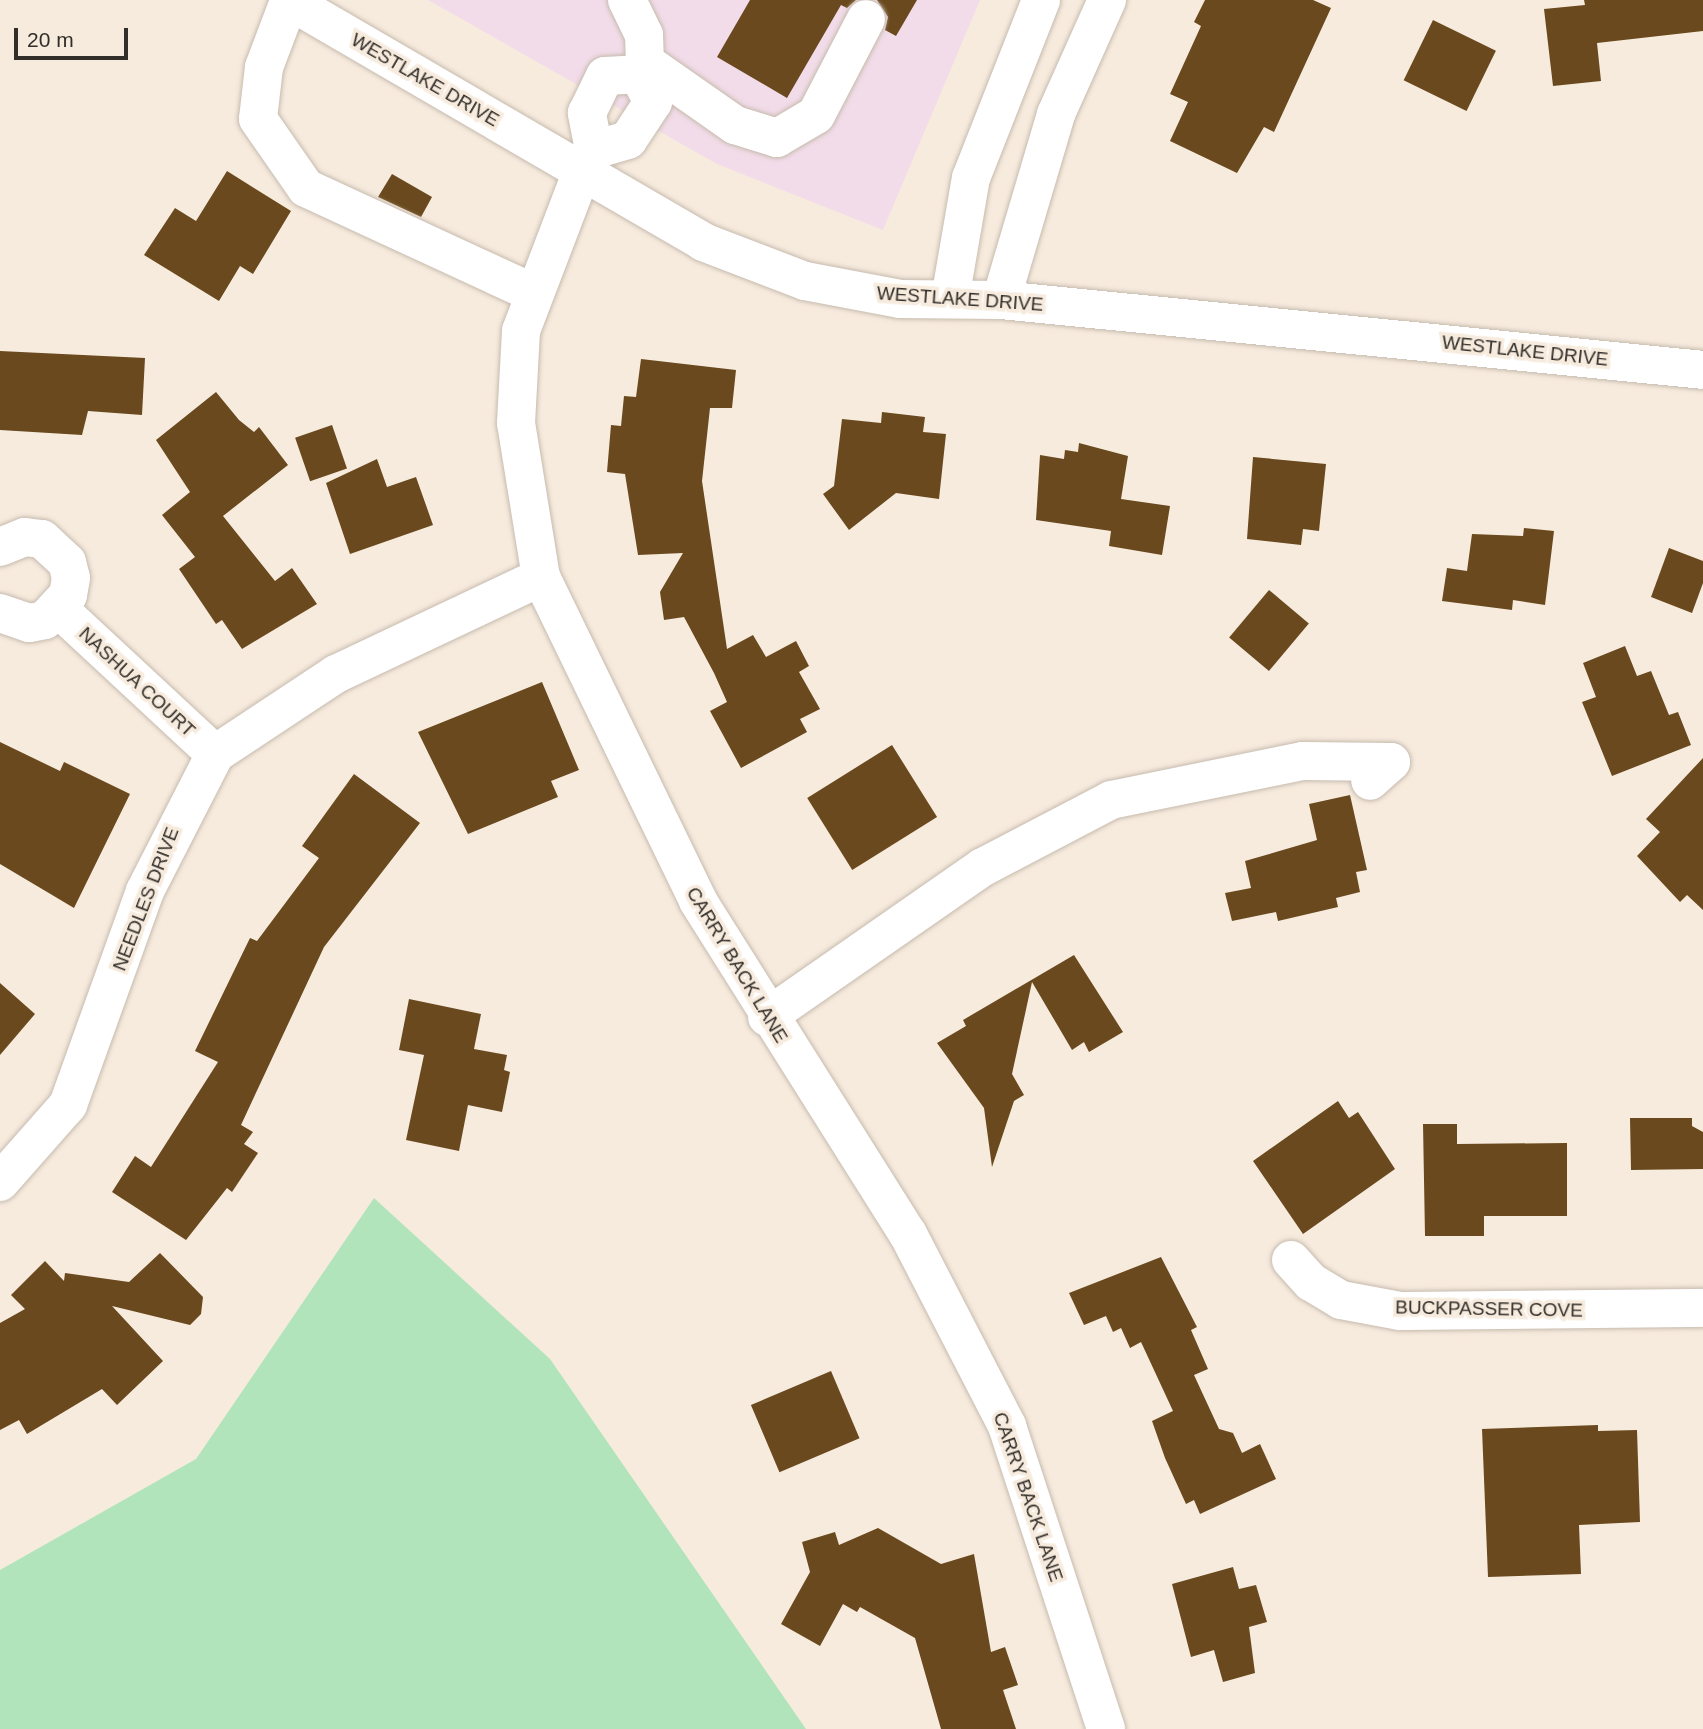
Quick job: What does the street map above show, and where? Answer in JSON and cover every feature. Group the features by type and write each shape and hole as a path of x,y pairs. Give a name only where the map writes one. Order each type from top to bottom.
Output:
{"street":[{"path":"288,0 264,67 258,119 306,188 533,293"},
{"name":"WESTLAKE DRIVE","path":"288,0 588,161 703,242 805,281 900,299 1001,300 1703,370"},
{"path":"588,161 628,140 653,102 627,0"},
{"path":"642,57 660,0"},
{"path":"950,299 971,178 1041,0"},
{"path":"1001,300 1056,114 1107,0"},
{"path":"642,57 735,125 777,138 816,115 866,19"},
{"name":"CARRY BACK LANE","path":"588,161 533,293 521,331 516,423 541,577 592,674 648,806 768,1017 908,1234 1007,1426 1107,1729"},
{"path":"0,547 25,537 57,548 71,578 59,609 29,623 0,613"},
{"name":"NEEDLES DRIVE","path":"0,1182 68,1105 145,891 215,754 336,674 541,577"},
{"name":"NASHUA COURT","path":"59,609 215,754"},
{"path":"768,1017 983,867 1111,800 1303,761 1391,762 1370,782"},
{"name":"BUCKPASSER COVE","path":"1291,1260 1311,1282 1341,1300 1400,1311 1703,1308"}],"shaded area":[{"path":"428,0 980,0 883,230 717,164"}],"green space":[{"path":"374,1198 550,1359 806,1729 0,1729 0,1570 196,1459"}],"building":[{"path":"750,0 856,0 847,8 841,5 787,98 717,57"},
{"path":"877,0 917,0 896,36 885,30 888,17"},
{"path":"1205,0 1313,0 1331,8 1274,132 1264,127 1237,173 1170,141 1188,102 1170,94 1201,26 1194,22"},
{"path":"1584,0 1703,0 1703,31 1597,43 1601,81 1553,86 1544,9 1585,5"},
{"path":"1433,20 1496,51 1467,111 1404,80"},
{"path":"227,171 291,211 253,274 240,266 219,301 144,255 175,208 196,221"},
{"path":"392,174 432,197 421,217 378,197"},
{"path":"0,351 145,358 142,415 88,411 82,435 0,430"},
{"path":"641,359 736,370 732,408 710,408 702,481 727,649 753,635 766,657 796,641 809,666 799,672 820,709 800,719 807,732 741,768 710,711 727,702 714,673 684,617 664,620 660,592 683,553 638,555 625,474 607,472 611,425 621,426 624,396 636,397"},
{"path":"216,392 239,420 254,432 259,427 288,465 223,516 275,581 292,568 317,604 242,649 222,620 216,624 179,569 195,557 162,515 190,492 156,440"},
{"path":"882,412 925,417 923,432 946,434 939,499 896,493 849,530 823,494 834,486 842,419 881,423"},
{"path":"332,425 347,468 310,481 295,438"},
{"path":"1079,443 1128,456 1121,499 1170,506 1162,555 1109,546 1111,531 1036,520 1040,455 1064,459 1065,450 1078,452"},
{"path":"1253,457 1326,464 1319,531 1303,529 1301,545 1247,539"},
{"path":"377,459 387,487 416,477 433,525 350,554 326,483"},
{"path":"1524,528 1554,531 1545,605 1513,600 1512,610 1442,601 1447,568 1467,571 1472,534 1523,536"},
{"path":"1669,548 1703,561 1703,583 1692,613 1651,597"},
{"path":"1269,590 1309,623 1269,671 1229,637"},
{"path":"1625,646 1637,676 1651,671 1669,715 1678,712 1691,745 1612,776 1582,702 1596,697 1583,663"},
{"path":"542,682 579,770 551,781 558,797 468,834 418,732"},
{"path":"0,742 60,771 64,762 130,794 74,908 0,864"},
{"path":"892,745 937,817 852,870 807,798"},
{"path":"1703,758 1703,910 1687,895 1680,902 1637,856 1660,832 1646,819"},
{"path":"354,774 420,823 324,947 241,1125 253,1132 244,1144 258,1153 232,1192 227,1188 186,1240 112,1192 135,1156 151,1167 218,1062 195,1051 250,938 257,941 319,858 302,846"},
{"path":"1350,795 1367,870 1356,872 1360,892 1336,898 1338,907 1278,921 1276,912 1232,921 1225,893 1251,888 1245,861 1317,840 1309,804"},
{"path":"1074,955 1123,1032 1089,1052 1084,1042 1072,1050 1032,982 1012,1074 1024,1095 1014,1101 992,1167 984,1108 937,1043 966,1026 963,1020"},
{"path":"0,983 35,1014 0,1055"},
{"path":"409,999 481,1014 474,1049 507,1055 504,1070 510,1072 502,1112 468,1105 459,1151 406,1140 424,1055 399,1050"},
{"path":"1338,1101 1349,1118 1358,1112 1395,1169 1303,1234 1253,1161"},
{"path":"1630,1118 1692,1118 1692,1126 1703,1132 1703,1169 1631,1170"},
{"path":"1423,1124 1457,1124 1457,1144 1567,1143 1567,1216 1484,1216 1484,1236 1425,1236"},
{"path":"160,1253 203,1297 201,1314 190,1325 112,1306 163,1361 117,1405 102,1389 27,1434 19,1420 0,1430 0,1323 25,1309 11,1295 45,1261 64,1281 65,1273 129,1282"},
{"path":"1161,1257 1197,1327 1191,1330 1208,1369 1194,1375 1219,1429 1233,1433 1242,1453 1260,1444 1276,1479 1200,1514 1194,1500 1186,1504 1152,1421 1173,1411 1141,1342 1130,1348 1121,1328 1113,1332 1106,1316 1084,1325 1069,1293"},
{"path":"831,1371 860,1438 779,1472 751,1405"},
{"path":"1598,1425 1598,1431 1637,1430 1640,1522 1579,1525 1581,1574 1488,1577 1482,1429"},
{"path":"878,1528 941,1564 974,1554 991,1652 1005,1647 1018,1685 1003,1690 1016,1729 941,1729 915,1638 860,1607 857,1612 843,1604 820,1646 781,1624 810,1572 802,1542 835,1532 839,1545"},
{"path":"1233,1567 1239,1589 1256,1585 1267,1622 1249,1627 1255,1673 1223,1682 1214,1650 1191,1657 1172,1584"}]}
